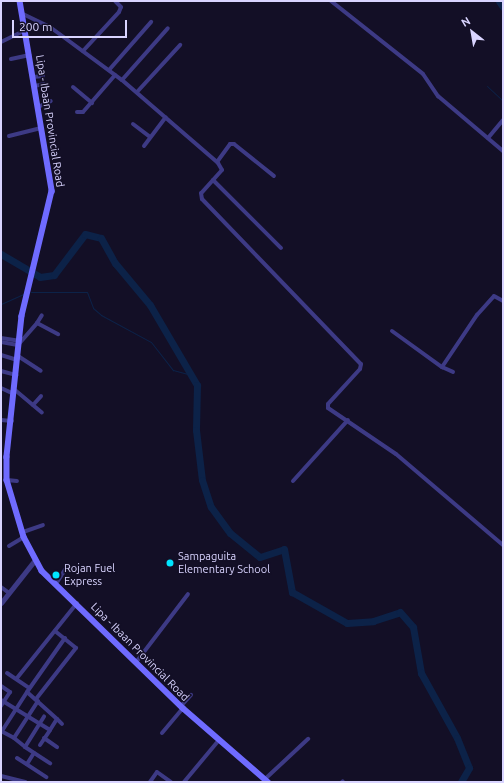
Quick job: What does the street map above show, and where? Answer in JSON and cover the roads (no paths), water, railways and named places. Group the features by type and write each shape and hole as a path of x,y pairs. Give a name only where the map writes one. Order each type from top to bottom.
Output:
{"main road":[{"name":"Lipa - Ibaan Provincial Road","path":"20,1 52,192 32,279 27,294 17,358 12,421 4,463 5,477 34,561 56,584 138,661 182,707 267,781"}],"street":[{"path":"83,51 119,12 120,7 115,1"},
{"path":"331,1 423,74 438,96 503,151"},
{"path":"23,14 50,27 109,70 137,92 217,162 222,170 201,193 202,199 361,364 360,369 327,405 396,454 503,545"},
{"path":"109,70 150,22"},
{"path":"122,80 168,28"},
{"path":"1,42 26,30"},
{"path":"137,92 180,45"},
{"path":"10,59 30,55"},
{"path":"77,112 82,113 115,75"},
{"path":"33,77 43,76"},
{"path":"34,86 44,84"},
{"path":"73,87 92,103"},
{"path":"38,107 51,102"},
{"path":"144,146 149,136 166,117"},
{"path":"488,138 503,120"},
{"path":"133,124 149,136"},
{"path":"9,136 41,128"},
{"path":"217,162 234,144 274,176"},
{"path":"213,180 281,248"},
{"path":"442,367 476,315 494,296 503,302"},
{"path":"19,343 37,323 42,315"},
{"path":"37,323 58,334"},
{"path":"392,331 442,367 453,372"},
{"path":"1,338 19,343"},
{"path":"1,342 19,343"},
{"path":"1,355 17,358 41,371"},
{"path":"1,371 16,375"},
{"path":"1,388 14,392 42,412"},
{"path":"33,405 41,396"},
{"path":"1,420 12,421"},
{"path":"293,481 348,420"},
{"path":"5,477 18,481"},
{"path":"9,546 24,535 43,525"},
{"path":"1,603 8,592 34,561"},
{"path":"56,584 68,565"},
{"path":"1,587 8,592"},
{"path":"138,661 188,594"},
{"path":"17,678 77,604"},
{"path":"14,738 37,700 76,649 55,631"},
{"path":"50,763 2,731 26,692 65,638"},
{"path":"7,673 17,678 30,688"},
{"path":"1,686 10,692 3,700 1,706"},
{"path":"26,692 37,700 62,724"},
{"path":"162,733 191,695"},
{"path":"3,700 50,730"},
{"path":"25,747 44,716"},
{"path":"40,745 57,719"},
{"path":"44,738 57,748"},
{"path":"267,781 308,739"},
{"path":"184,782 220,740"},
{"path":"27,764 34,753"},
{"path":"17,758 46,777"},
{"path":"150,782 157,772 171,782"},
{"path":"1,776 25,782"}],"waterway":[{"path":"499,1 503,7"},
{"path":"487,86 503,101"},
{"path":"1,254 40,277 54,275 85,234 101,238 115,263 150,305 197,385 196,430 202,480 211,507 230,533 260,557 284,549 292,592 347,623 373,621 400,612 413,627 421,673 457,738 469,768 461,782"},
{"path":"31,292 87,292 93,308 101,315 151,342 173,370 192,375"},
{"path":"1,304 26,293"}],"place":[{"name":"Sampaguita Elementary School","path":"170,563"},
{"name":"Rojan Fuel Express","path":"56,575"}]}
